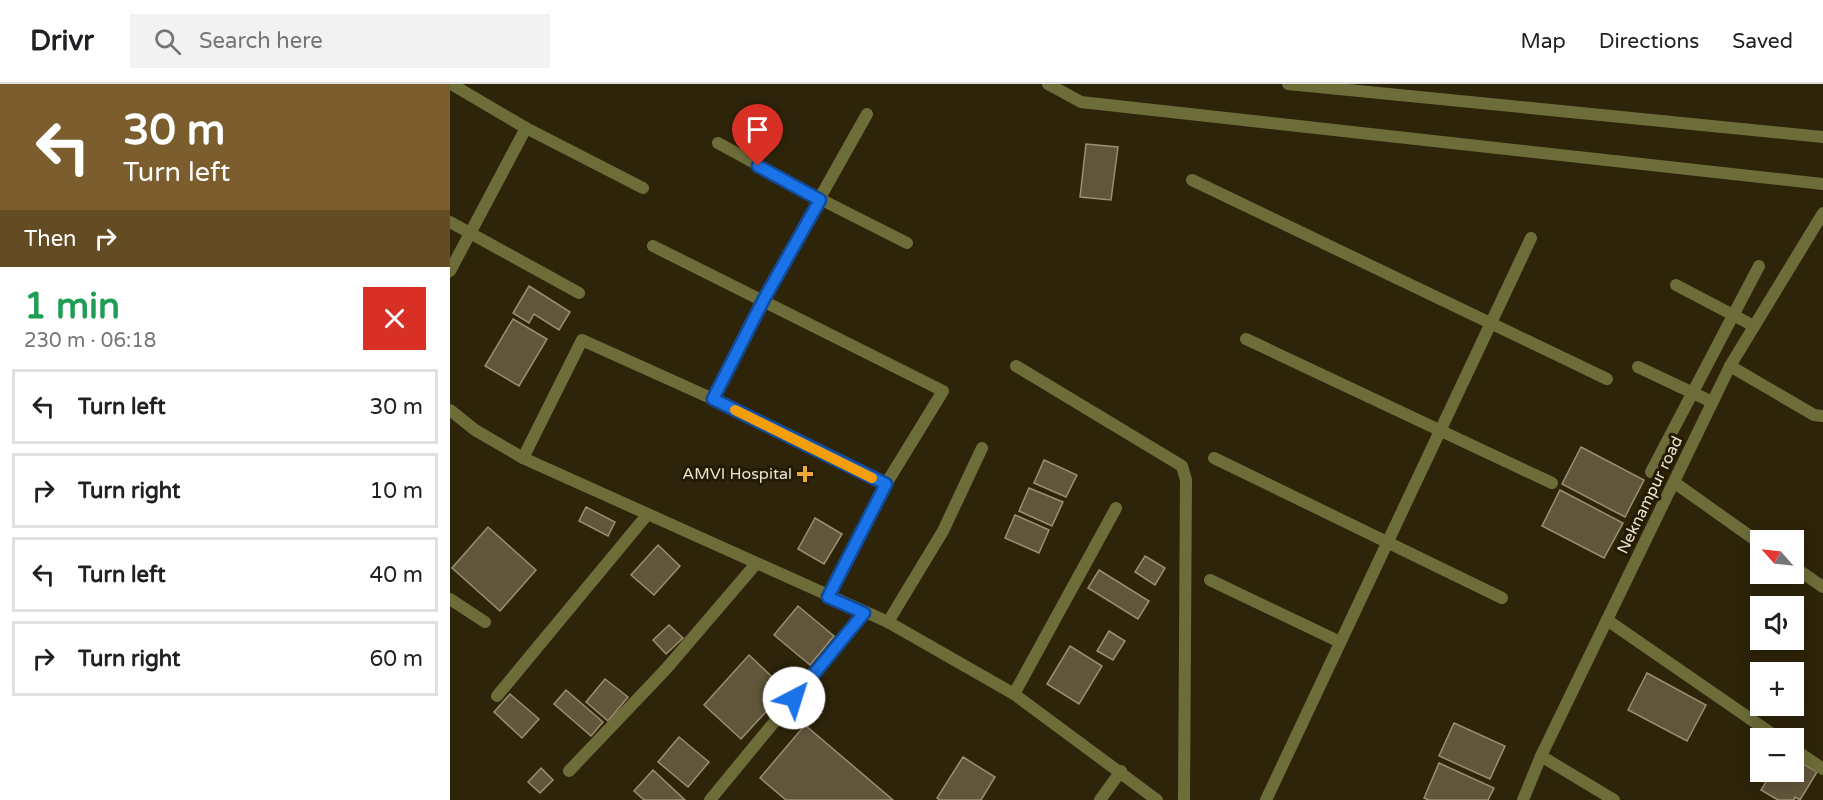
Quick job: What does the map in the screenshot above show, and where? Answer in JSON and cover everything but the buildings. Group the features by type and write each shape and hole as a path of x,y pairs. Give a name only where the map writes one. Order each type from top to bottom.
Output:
{"street":[{"path":"451,84 526,128 643,188"},
{"path":"1048,84 1081,102 1823,184"},
{"path":"1288,84 1823,137"},
{"path":"713,399 764,299 867,114"},
{"path":"450,271 526,128"},
{"path":"718,143 820,200 907,243"},
{"path":"1192,180 1489,325 1607,379"},
{"name":"Neknampur road","path":"1523,800 1541,756 1730,366 1823,213"},
{"path":"450,222 579,293"},
{"path":"1266,800 1531,238"},
{"path":"653,246 764,299 943,391 886,484 828,597"},
{"path":"1651,472 1759,266"},
{"path":"1676,285 1754,326"},
{"path":"1246,339 1552,483"},
{"path":"523,458 582,340 713,399 886,484"},
{"path":"1016,366 1182,466 1186,480 1184,800"},
{"path":"1730,366 1814,415 1823,416"},
{"path":"1638,367 1712,402"},
{"path":"450,411 475,430 523,458 755,565 888,622 1014,694 1121,771 1157,800"},
{"path":"888,622 943,531 982,448"},
{"path":"1214,458 1502,598"},
{"path":"1674,483 1750,536"},
{"path":"1014,694 1116,508"},
{"path":"497,696 647,515"},
{"path":"569,771 666,669 755,565"},
{"path":"1804,574 1823,587"},
{"path":"1210,580 1340,642"},
{"path":"450,599 485,622"},
{"path":"710,800 864,613"},
{"path":"1608,620 1764,728"},
{"path":"1541,756 1614,800"},
{"path":"1804,756 1823,769"},
{"path":"1100,800 1121,771"}],"slow traffic":[{"path":"735,410 872,478"}],"place":[{"name":"AMVI Hospital","path":"805,474"}],"route":[{"path":"758,166 820,200 764,299 713,399 886,484 828,597 864,613 794,698"}]}
